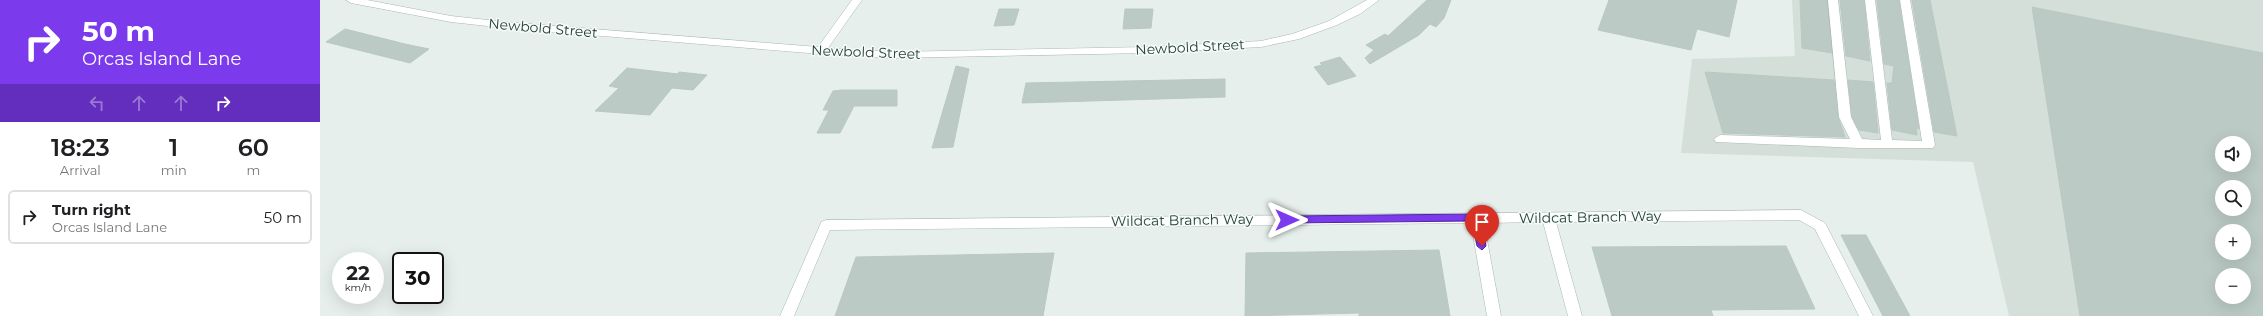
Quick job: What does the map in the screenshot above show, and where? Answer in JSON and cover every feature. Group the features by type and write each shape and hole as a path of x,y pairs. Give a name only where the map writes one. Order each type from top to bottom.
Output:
{"street":[{"name":"Newbold Street","path":"351,0 451,19 821,51 893,55 1147,50 1261,44 1295,37 1333,23 1356,12 1374,0"},
{"path":"821,51 857,0"},
{"path":"1833,0 1845,117 1859,144"},
{"path":"1870,0 1887,144"},
{"path":"1720,139 1929,145 1905,0"},
{"name":"Wildcat Branch Way","path":"787,316 826,225 1801,215 1820,226 1866,316"},
{"path":"1548,217 1575,316"},
{"path":"1476,218 1494,316"}],"shaded area":[{"path":"1792,0 2263,0 2263,316 2009,316 1973,162 1681,153 1692,59 1795,56"}],"building":[{"path":"1427,0 1451,0 1444,18 1436,27 1430,24 1419,35 1370,64 1365,58 1374,50 1366,45 1385,34 1388,36"},
{"path":"1609,0 1737,0 1729,37 1697,29 1691,50 1598,30"},
{"path":"1800,0 1827,0 1832,53 1802,48"},
{"path":"1840,0 1864,0 1870,61 1846,56"},
{"path":"1877,0 1899,0 1919,129 1916,128 1917,135 1892,130 1887,83 1892,83 1894,66 1884,64"},
{"path":"1912,0 1930,0 1957,136 1934,132"},
{"path":"2032,7 2263,53 2263,316 2080,316"},
{"path":"999,9 1019,9 1014,25 994,26"},
{"path":"1125,9 1153,9 1151,28 1123,29"},
{"path":"345,29 429,49 410,63 326,42"},
{"path":"1340,57 1356,76 1328,85 1314,67 1322,65 1320,63"},
{"path":"956,66 969,69 953,147 932,148"},
{"path":"627,68 678,74 679,72 707,75 693,90 672,88 650,115 595,111 619,88 609,86"},
{"path":"1705,72 1834,80 1838,117 1845,137 1723,133"},
{"path":"1225,79 1225,97 1022,103 1026,83"},
{"path":"1848,80 1873,82 1878,133 1859,130 1852,117"},
{"path":"897,90 897,106 854,106 840,133 817,133 829,110 823,110 833,91"},
{"path":"1841,235 1866,235 1910,316 1883,316"},
{"path":"1786,246 1815,309 1711,310 1713,316 1612,316 1592,247"},
{"path":"1439,250 1450,316 1359,316 1359,313 1245,316 1246,253"},
{"path":"1054,253 1043,316 835,316 856,257"}],"route":[{"path":"1287,220 1476,218 1482,246"}]}
